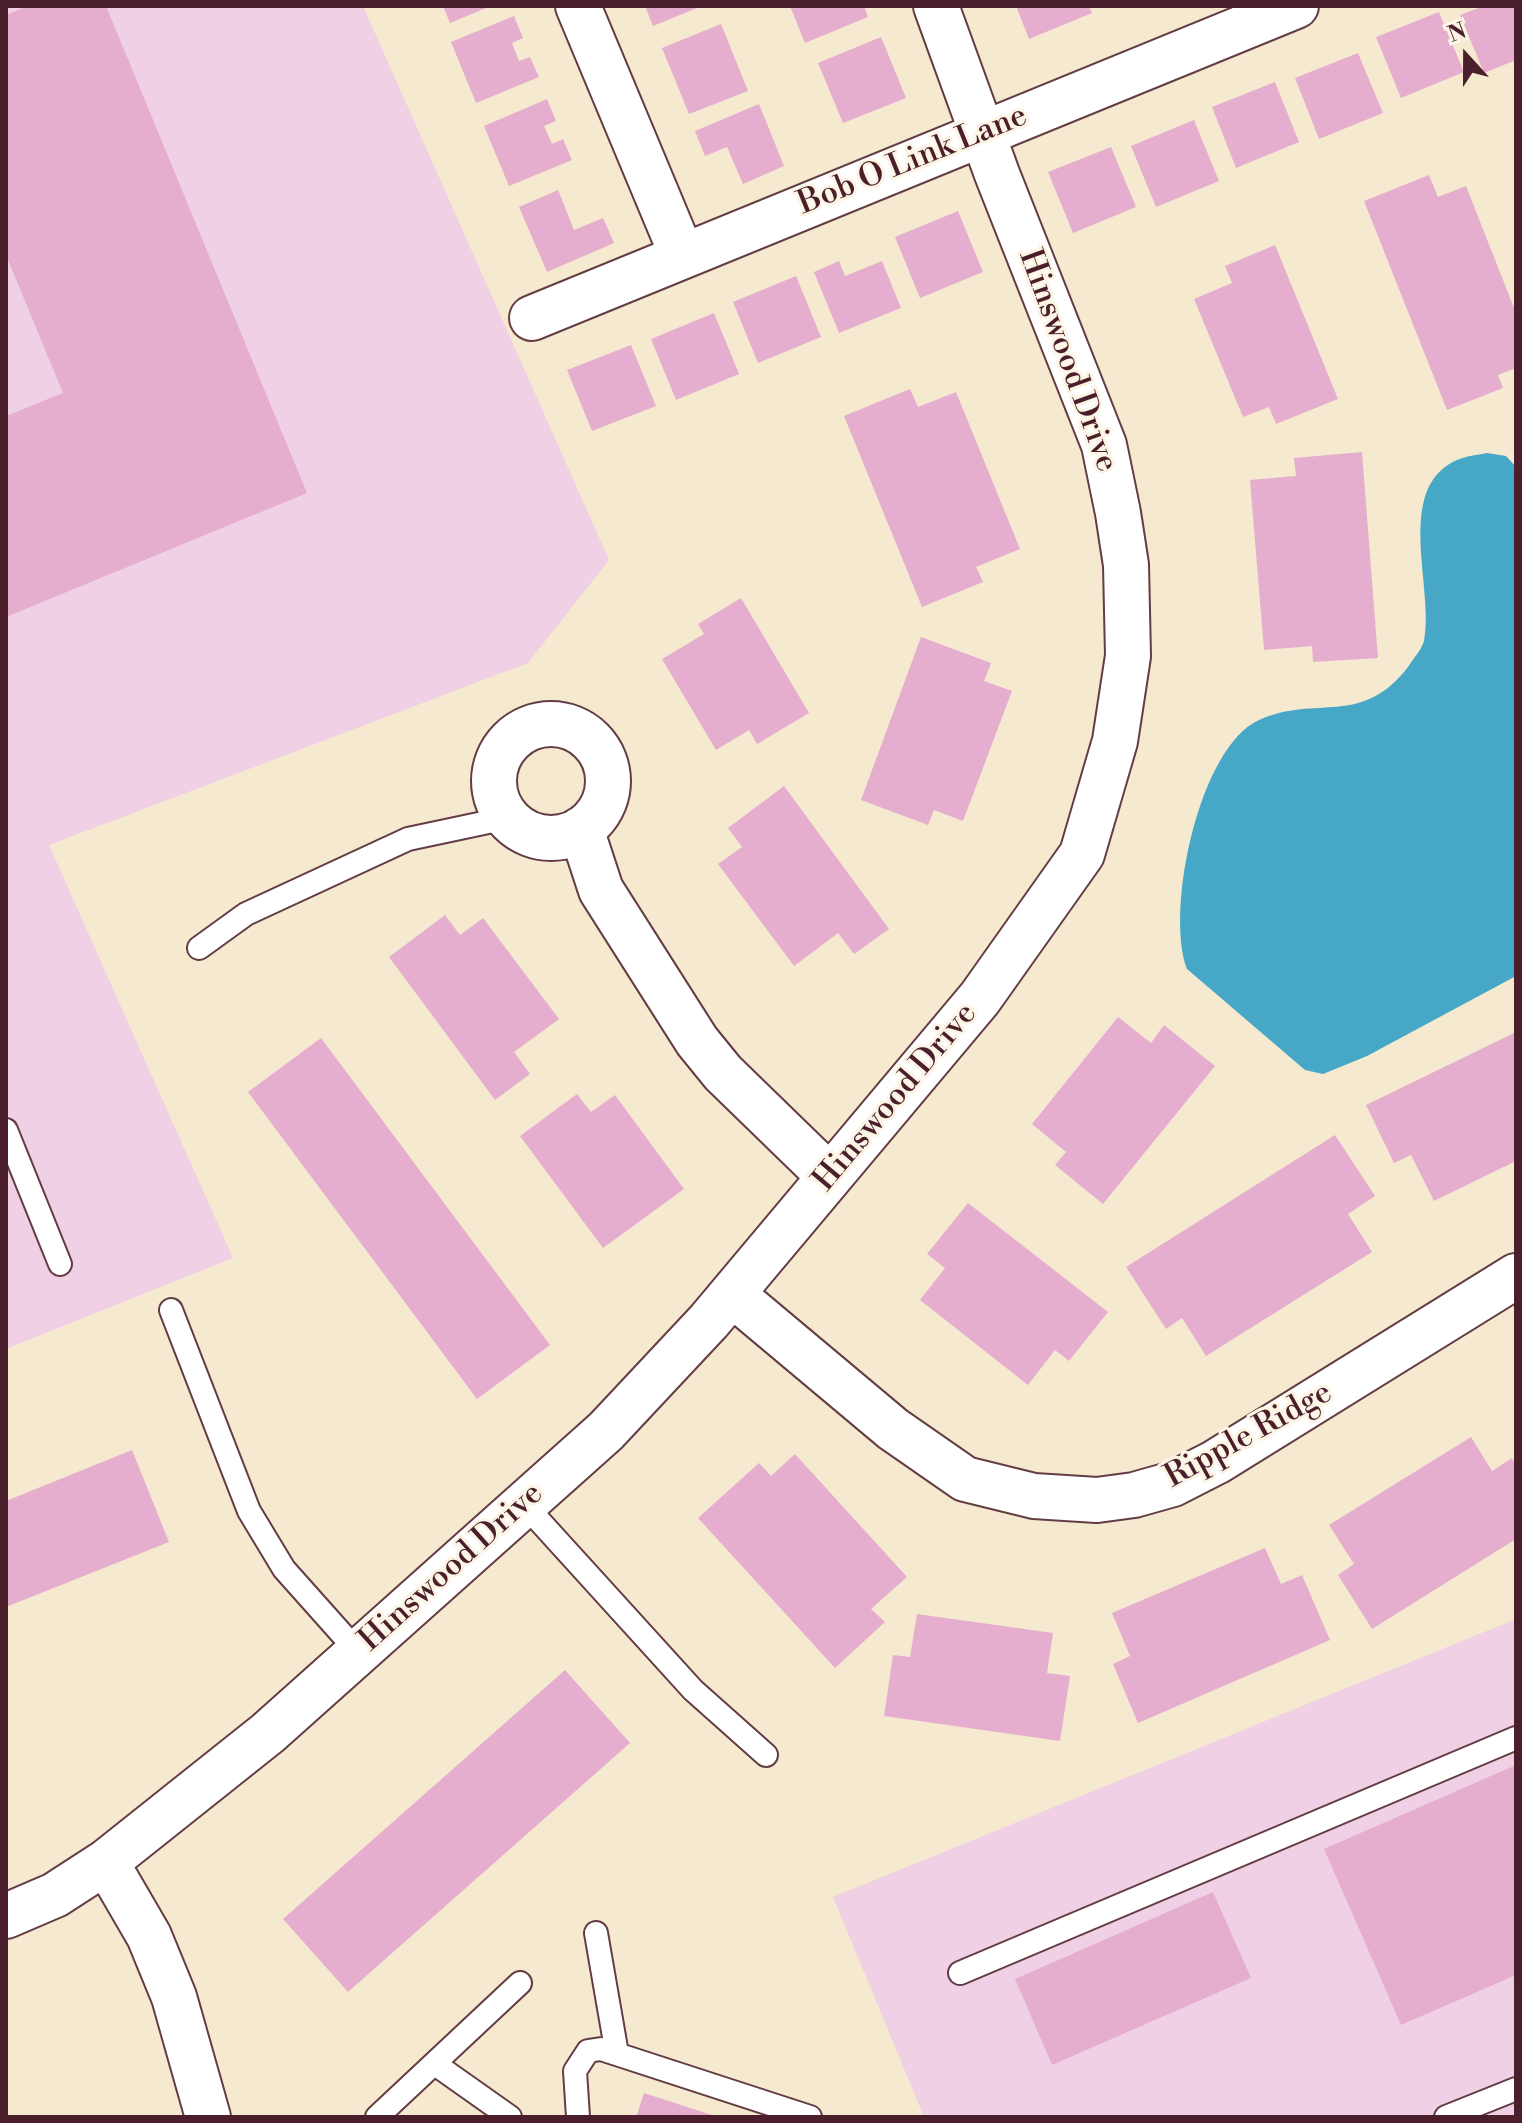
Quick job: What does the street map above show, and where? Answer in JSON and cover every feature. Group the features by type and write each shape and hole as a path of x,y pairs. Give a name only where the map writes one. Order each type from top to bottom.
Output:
{"street":[{"path":"578,6 682,255"},
{"name":"Hinswood Drive","path":"6,1916 55,1895 106,1862 268,1733 648,1389 732,1294 1005,966 1082,854 1123,704 1128,656 1126,565 1104,445 936,6"},
{"name":"Bob O Link Lane","path":"532,318 682,255 976,113 1296,6"},
{"path":"558,724 591,740 602,754 608,789 592,821 560,838 540,837 521,830 507,818 497,801 493,782 497,763 506,746 520,733 538,725 558,724"},
{"path":"581,829 601,890 697,1041 723,1073 830,1177"},
{"name":"Ripple Ridge","path":"732,1294 893,1429 965,1479 1034,1496 1097,1500 1134,1495 1173,1484 1216,1462 1516,1276"},
{"path":"106,1862 149,1936 169,1984 208,2117"}],"lane":[{"path":"199,948 246,914 408,839 507,818"},
{"path":"6,1130 60,1264"},
{"path":"171,1310 249,1511 284,1569 358,1652"},
{"path":"524,1504 693,1690 766,1755"},
{"path":"960,1973 1516,1738"},
{"path":"596,1933 617,2054"},
{"path":"377,2117 520,1983"},
{"path":"578,2117 575,2071 588,2051 601,2049 810,2117"},
{"path":"435,2064 510,2117"},
{"path":"1446,2117 1516,2089"}],"shaded area":[{"path":"6,6 363,6 609,560 528,663 49,845 233,1258 6,1349"},
{"path":"1516,1619 1516,2117 924,2117 833,1897"}],"water":[{"path":"1487,453 1506,456 1516,467 1516,976 1367,1056 1323,1074 1305,1070 1187,969 1181,942 1181,909 1184,871 1192,832 1219,762 1238,736 1259,720 1280,713 1338,707 1373,697 1390,686 1408,667 1424,641 1426,619 1421,516 1426,493 1438,474 1457,460"}],"building":[{"path":"28,6 106,6 307,493 6,617 6,416 63,393 6,255 6,15"},
{"path":"443,6 491,6 450,23"},
{"path":"645,6 702,6 653,26"},
{"path":"790,6 864,6 868,17 805,43"},
{"path":"1016,6 1089,6 1092,13 1029,39"},
{"path":"1484,6 1516,6 1516,60 1484,73 1460,15"},
{"path":"1439,12 1464,72 1401,98 1376,37"},
{"path":"514,16 523,38 512,43 519,61 530,57 539,77 476,103 451,42"},
{"path":"721,24 748,91 689,114 662,48"},
{"path":"881,37 906,98 843,123 818,63"},
{"path":"1358,53 1383,113 1319,139 1295,78"},
{"path":"1275,82 1299,142 1236,168 1212,107"},
{"path":"547,99 556,121 544,126 552,144 563,139 572,160 509,186 484,126"},
{"path":"759,104 784,166 743,184 727,147 705,156 695,131"},
{"path":"1194,120 1219,181 1156,207 1131,146"},
{"path":"1111,147 1136,207 1073,233 1048,172"},
{"path":"1429,175 1438,197 1466,186 1516,313 1516,368 1498,375 1503,388 1447,410 1364,201"},
{"path":"558,190 574,230 603,218 614,243 547,272 519,207"},
{"path":"958,211 983,272 920,298 895,237"},
{"path":"1275,245 1338,399 1276,424 1269,407 1243,417 1194,299 1232,283 1225,266"},
{"path":"839,261 845,276 882,261 901,308 839,333 814,272"},
{"path":"796,276 821,337 758,363 733,302"},
{"path":"714,313 739,374 676,400 651,339"},
{"path":"631,345 656,406 592,431 567,370"},
{"path":"910,389 918,407 956,392 1020,549 976,567 983,582 922,607 844,416"},
{"path":"1362,452 1378,658 1313,662 1312,646 1264,650 1250,480 1296,476 1294,458"},
{"path":"741,598 809,713 757,744 749,730 716,750 662,659 704,634 698,624"},
{"path":"921,637 991,663 984,681 1012,691 963,821 934,810 928,825 861,800"},
{"path":"784,786 889,929 854,954 838,933 794,966 718,864 742,847 728,828"},
{"path":"445,915 460,935 483,918 559,1019 514,1052 530,1074 495,1100 389,957"},
{"path":"1118,1017 1151,1043 1164,1025 1215,1066 1103,1204 1055,1165 1066,1152 1032,1124"},
{"path":"1516,1032 1516,1161 1434,1201 1411,1155 1394,1163 1366,1105"},
{"path":"321,1038 550,1345 477,1399 248,1092"},
{"path":"577,1094 591,1112 615,1095 684,1189 603,1248 520,1136"},
{"path":"1335,1135 1375,1196 1348,1214 1372,1252 1206,1356 1182,1318 1166,1329 1126,1267"},
{"path":"968,1203 1108,1312 1069,1361 1055,1350 1028,1385 920,1300 945,1268 927,1254"},
{"path":"1471,1437 1492,1471 1512,1458 1516,1465 1516,1539 1372,1629 1338,1575 1354,1564 1329,1525"},
{"path":"132,1450 169,1542 6,1607 6,1501"},
{"path":"795,1454 907,1577 871,1609 885,1622 835,1668 698,1518 759,1463 771,1476"},
{"path":"1265,1548 1281,1584 1302,1575 1330,1640 1138,1723 1113,1664 1130,1656 1112,1613"},
{"path":"917,1614 1053,1633 1047,1673 1070,1676 1060,1741 884,1716 893,1655 910,1657"},
{"path":"565,1670 630,1743 348,1992 283,1919"},
{"path":"1516,1765 1516,1975 1401,2025 1324,1849"},
{"path":"1213,1892 1251,1978 1052,2065 1015,1979"},
{"path":"644,2093 715,2116 715,2117 636,2117"}]}
